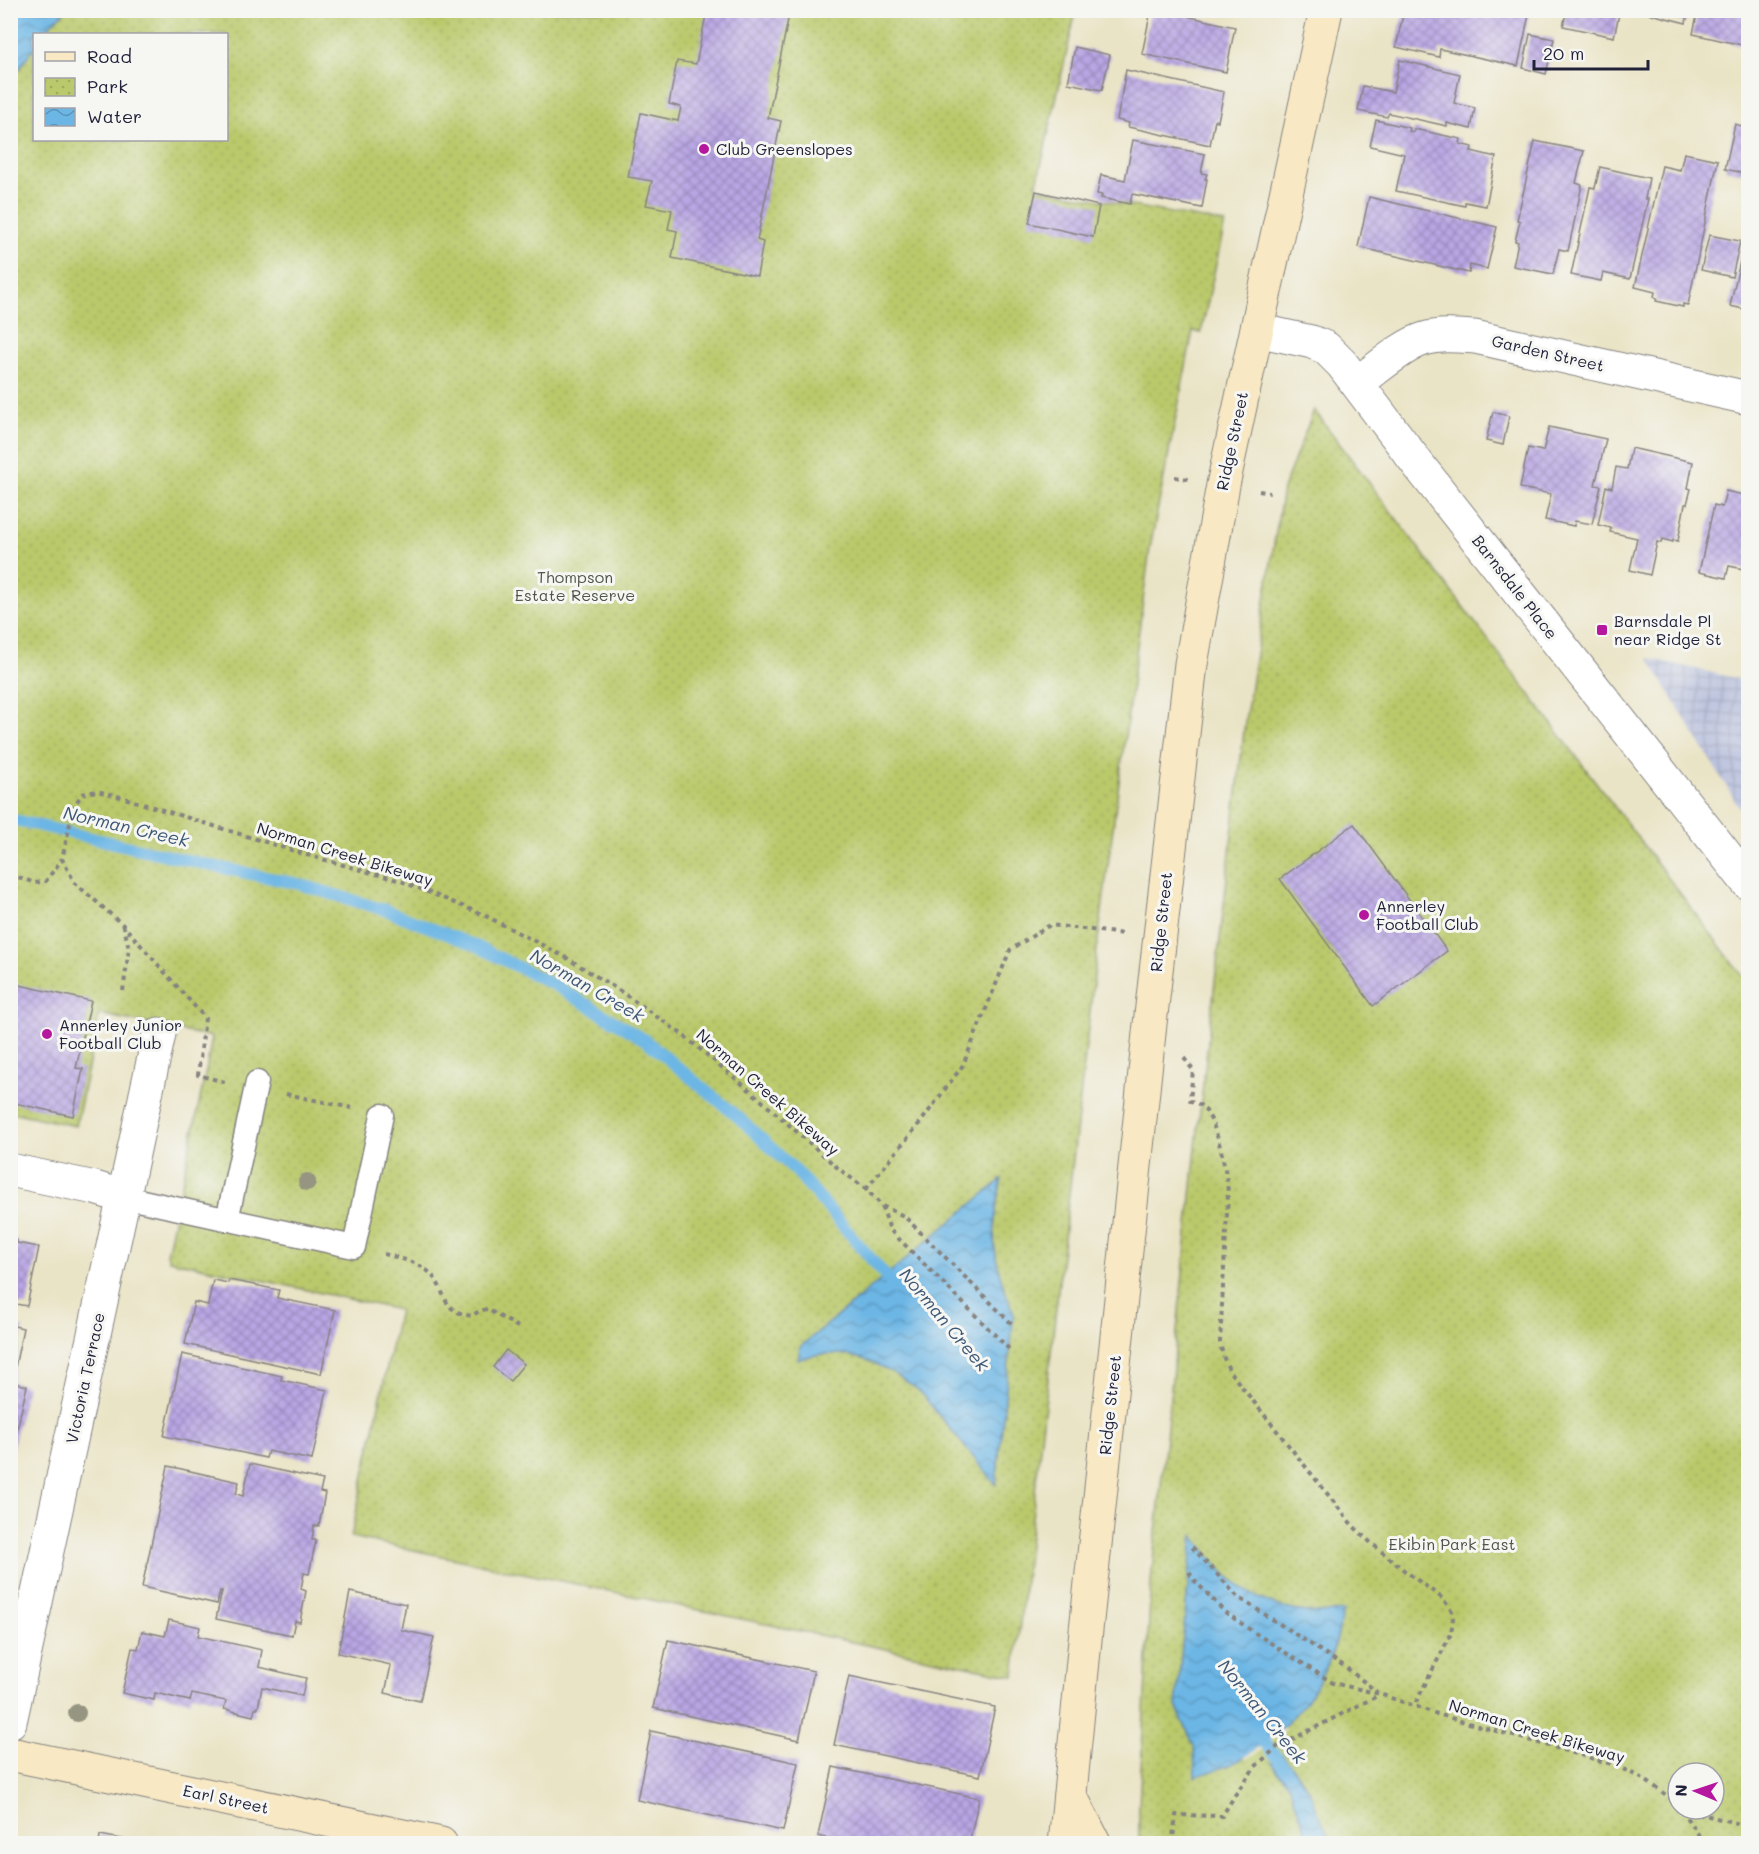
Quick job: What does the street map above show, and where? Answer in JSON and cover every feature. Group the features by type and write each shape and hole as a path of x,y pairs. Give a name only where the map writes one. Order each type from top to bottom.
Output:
{"street":[{"name":"Ridge Street","path":"1065,1844 1159,937 1191,664 1223,485 1326,10"},
{"name":"Barnsdale Place","path":"1257,330 1312,342 1326,348 1342,364 1420,467 1749,883"},
{"name":"Garden Street","path":"1357,383 1423,339 1454,335 1475,337 1749,398"},
{"name":"Victoria Terrace","path":"10,1722 159,1034"},
{"path":"10,1170 95,1188 124,1197"},
{"name":"Earl Street","path":"10,1754 441,1844"},
{"path":"1070,1795 1095,1844"}],"lane":[{"path":"227,1220 256,1085"},
{"path":"124,1197 354,1246 382,1115"}],"path":[{"path":"1175,477 1188,479"},
{"path":"1257,490 1270,492"},
{"name":"Norman Creek Bikeway","path":"62,860 74,806 82,794 97,791 401,881 484,915 567,958 620,991 683,1035 839,1169 866,1189 882,1206 904,1216 1013,1325"},
{"path":"10,874 35,883 46,881 62,860 75,883 123,925 205,1018 198,1075 256,1085 382,1115"},
{"path":"123,925 129,949 123,991"},
{"path":"866,1189 963,1065 1010,950 1050,925 1119,933"},
{"path":"1182,1057 1193,1070 1190,1101 1200,1105 1209,1116 1227,1174 1228,1194 1220,1342 1226,1364 1353,1526 1405,1571 1442,1598 1452,1611 1451,1634 1414,1706"},
{"name":"Norman Creek Bikeway","path":"882,1206 890,1230 1010,1350"},
{"path":"393,1256 413,1262 431,1274 450,1308 461,1314 472,1316 487,1309 518,1327"},
{"name":"Norman Creek Bikeway","path":"1192,1547 1238,1597 1344,1666 1380,1694"},
{"name":"Norman Creek Bikeway","path":"1189,1572 1225,1612 1333,1683 1380,1694 1608,1763 1633,1773 1666,1796"},
{"path":"1172,1844 1176,1815 1222,1816 1255,1767 1277,1747 1380,1694"},
{"path":"1726,1820 1749,1826"},
{"name":"Norman Creek Bikeway","path":"1689,1821 1705,1844"}],"shaded area":[{"path":"1648,658 1748,681 1748,822"}],"green space":[{"name":"Thompson Estate Reserve","path":"11,11 1076,11 1036,188 1225,223 1201,333 1193,331 1150,548 1098,941 1014,1676 351,1537 399,1310 169,1260 167,1254 212,1037 99,1014 76,1126 11,1112"},
{"name":"Ekibin Park East","path":"1314,410 1748,983 1748,1843 1139,1844 1151,1581 1198,1128 1245,722 1283,489"}],"water":[{"path":"11,10 65,11 44,33 33,33 33,48 11,81"},
{"path":"1002,1179 995,1216 995,1248 1001,1279 1014,1313 996,1485 920,1392 893,1373 863,1359 847,1355 814,1355 798,1360 800,1347"},
{"path":"1193,1535 1235,1582 1263,1600 1294,1610 1327,1613 1343,1611 1336,1642 1321,1678 1285,1726 1255,1751 1238,1761 1195,1777 1194,1746 1176,1706"},
{"path":"1282,1754 1308,1788 1331,1843 1310,1843 1289,1785 1271,1763"}],"pier":[{"path":"1284,1727 1285,1730 1260,1751 1246,1759 1244,1757 1258,1748"}],"building":[{"name":"Club Greenslopes","path":"707,10 790,10 768,118 781,121 757,240 763,242 757,276 672,258 677,231 668,229 672,210 646,205 652,181 628,177 641,113 678,121 681,107 669,104 677,61 696,64"},
{"path":"1151,10 1235,27 1226,72 1142,54"},
{"path":"1404,10 1453,10 1474,15 1475,10 1530,10 1518,66 1440,49 1439,57 1396,47"},
{"path":"1567,10 1620,10 1614,37 1563,26"},
{"path":"1635,10 1689,10 1686,23"},
{"path":"1698,10 1748,10 1742,45 1693,34"},
{"path":"1530,34 1554,39 1546,74 1523,68"},
{"path":"1075,47 1110,55 1102,90 1068,83"},
{"path":"1400,60 1460,74 1454,103 1475,108 1471,129 1389,113 1387,117 1358,111 1363,86 1393,92"},
{"path":"1126,70 1224,92 1210,145 1128,127 1129,123 1117,120"},
{"path":"1376,120 1410,128 1409,131 1414,132 1414,129 1461,139 1460,144 1472,147 1471,151 1496,157 1486,206 1465,202 1465,206 1396,191 1404,154 1370,146"},
{"path":"1735,124 1748,128 1748,174 1725,169"},
{"path":"1133,140 1205,154 1201,173 1207,174 1205,179 1207,179 1202,208 1132,194 1130,204 1101,198 1102,195 1097,194 1101,175 1125,180"},
{"path":"1535,141 1584,151 1576,183 1582,185 1568,251 1559,249 1553,274 1513,266 1518,242 1515,241 1520,221 1517,220"},
{"path":"1684,153 1718,160 1688,305 1683,304 1683,307 1656,301 1655,292 1635,287 1662,166 1680,170"},
{"path":"1600,167 1649,178 1645,199 1648,199 1630,279 1603,273 1601,281 1571,275 1590,187 1595,188"},
{"path":"1036,191 1099,206 1093,237 1029,223"},
{"path":"1369,197 1497,227 1487,269 1470,265 1469,273 1358,247"},
{"path":"1748,226 1748,310 1730,306"},
{"path":"1709,235 1740,241 1732,277 1701,270"},
{"path":"1493,412 1509,416 1503,445 1486,441"},
{"path":"1549,427 1606,439 1595,485 1601,486 1592,524 1575,521 1574,526 1545,520 1551,494 1520,488 1528,448 1543,451"},
{"path":"1631,448 1693,462 1688,488 1691,489 1687,504 1685,504 1678,541 1662,539 1661,543 1657,542 1650,575 1630,570 1637,538 1610,532 1611,528 1598,525 1606,486 1612,488 1616,467 1627,469"},
{"path":"1726,491 1748,496 1748,570 1729,566 1726,578 1699,572 1714,505 1722,507"},
{"name":"Annerley Football Club","path":"1354,824 1447,951 1373,1006 1280,879"},
{"name":"Annerley Junior Football Club","path":"11,983 91,1001 76,1068 83,1069 73,1116 10,1102"},
{"path":"10,1238 17,1240 17,1243 39,1247 27,1306 10,1303"},
{"path":"213,1280 228,1283 229,1280 279,1290 277,1298 335,1310 321,1374 185,1344 194,1302 208,1305"},
{"path":"10,1325 23,1328 12,1382 27,1386 12,1451 10,1451"},
{"path":"506,1350 524,1364 510,1381 493,1367"},
{"path":"182,1354 282,1376 281,1380 327,1390 312,1460 268,1451 266,1458 164,1436"},
{"path":"250,1464 323,1480 320,1492 325,1493 319,1526 314,1526 312,1540 316,1540 309,1574 304,1573 301,1589 306,1591 300,1622 295,1621 292,1635 216,1619 222,1591 220,1591 217,1604 142,1587 168,1466 239,1482 236,1494 243,1496"},
{"path":"350,1592 406,1604 401,1630 434,1637 420,1701 385,1693 391,1665 338,1653"},
{"path":"169,1620 200,1627 198,1636 262,1650 259,1667 306,1678 302,1696 262,1687 258,1708 255,1708 253,1716 224,1709 226,1701 192,1694 190,1701 155,1693 154,1700 122,1693 132,1648 138,1649 142,1631 165,1636"},
{"path":"668,1640 814,1671 799,1740 653,1708"},
{"path":"849,1676 995,1707 980,1776 834,1745"},
{"path":"651,1731 798,1763 783,1831 637,1800"},
{"path":"833,1767 979,1798 969,1844 855,1844 818,1836"},
{"path":"100,1835 138,1842 138,1844 99,1844"}],"waterway":[{"name":"Norman Creek","path":"10,819 299,884 388,911 476,946 556,986 645,1040 738,1117 797,1172 896,1288"},
{"name":"Norman Creek","path":"1255,1731 1286,1769"}],"place":[{"name":"Club Greenslopes","path":"704,149"},
{"name":"Barnsdale Pl near Ridge St","path":"1602,630"},
{"name":"Annerley Football Club","path":"1364,915"},
{"name":"Annerley Junior Football Club","path":"47,1034"}]}
